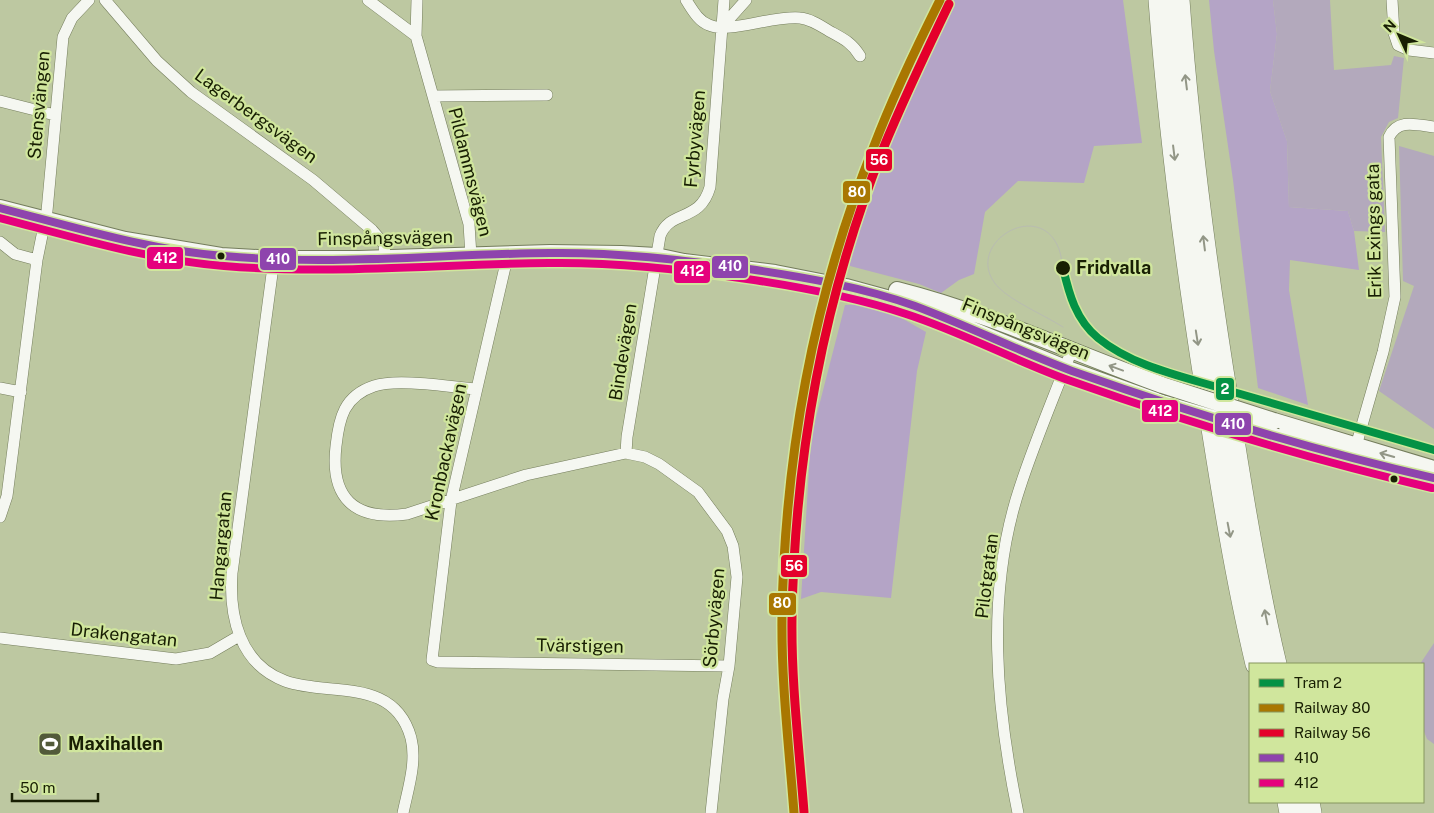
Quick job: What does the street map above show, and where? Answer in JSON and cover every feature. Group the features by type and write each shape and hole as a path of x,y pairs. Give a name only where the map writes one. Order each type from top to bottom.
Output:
{"highway":[{"path":"1159,0 1164,68 1190,290 1220,482 1256,663"},
{"path":"1179,0 1184,64 1210,291 1239,475 1276,663"}],"main road":[{"name":"Finspångsvägen","path":"0,208 44,221 184,251 274,259 582,253 656,256 684,262 776,269 846,282 935,300 1162,385 1274,421 1354,452 1434,478"},
{"name":"Finspångsvägen","path":"846,282 912,305 1064,368 1165,404 1277,437 1434,469"}],"street":[{"name":"Stensvängen","path":"0,517 7,496 37,260 44,221 63,38 72,18 89,0"},
{"name":"Lagerbergsvägen","path":"104,0 157,61 190,92 313,180 372,230 384,244 385,258"},
{"path":"368,0 416,36"},
{"name":"Pildammsvägen","path":"417,0 416,36 469,224 471,256"},
{"path":"686,0 697,16 708,25 721,28 761,20 798,17 808,19 851,43 860,56"},
{"name":"Fyrbyvägen","path":"656,256 660,236 666,225 699,208 708,196 724,0"},
{"path":"721,28 746,0"},
{"path":"1392,0 1394,32 1398,45 1409,50 1434,53"},
{"name":"Pildammsvägen","path":"433,96 547,96"},
{"path":"0,101 55,115"},
{"name":"Erik Exings gata","path":"1354,452 1384,352 1395,297 1390,137 1395,129 1404,124 1434,127"},
{"path":"0,242 15,254 37,260"},
{"name":"Kronbackavägen","path":"432,660 451,501 508,254"},
{"name":"Bindevägen","path":"626,453 656,256"},
{"name":"Hangargatan","path":"274,259 231,589 233,618 239,636 262,666 284,680 375,696 393,708 404,721 411,738 413,755 403,813"},
{"name":"Pilotgatan","path":"1018,813 1003,723 998,660 999,596 1007,540 1020,488 1070,352"},
{"path":"451,501 406,514 389,516 362,512 351,505 342,495 334,473 338,421 342,412 356,396 383,384 476,389"},
{"path":"0,388 21,392"},
{"name":"Sörbyvägen","path":"451,501 526,475 626,453 645,457 659,464 688,484 708,504 727,531 734,546 737,576 729,666 722,699 710,813"},
{"name":"Drakengatan","path":"0,638 176,659 210,653 239,636"},
{"name":"Tvärstigen","path":"432,660 438,662 729,666"}],"shaded area":[{"path":"953,0 1123,0 1142,143 1094,146 1084,183 1018,181 985,212 974,274 959,280 941,293 919,284 850,266 847,249 890,122"},
{"path":"1209,0 1273,0 1277,34 1270,91 1287,141 1289,207 1348,211 1354,231 1359,270 1290,260 1289,290 1308,405 1258,388"},
{"path":"1273,0 1330,0 1334,70 1391,65 1394,56 1404,58 1398,118 1389,122 1381,137 1385,232 1354,231 1348,211 1289,207 1287,141 1270,91 1277,34"},
{"path":"1399,146 1434,156 1434,429 1379,391 1414,286 1403,281"},
{"path":"877,304 926,332 917,371 891,598 821,592 801,599 811,437 845,305"},
{"path":"1434,643 1434,744 1427,739 1424,732 1424,663 1421,663"}],"tram line":[{"path":"1063,268 1059,249 1049,234 1036,227 1021,227 1007,233 995,243 989,256 989,271 998,287 1004,293 1063,327"},
{"name":"2","path":"1063,268 1074,306 1084,323 1098,338 1128,357 1161,371 1434,450"}],"rail line":[{"name":"80","path":"794,813 784,689 782,615 789,495 807,376 819,318 853,202 889,109 940,0"},
{"name":"56","path":"804,812 794,689 792,616 794,556 799,497 816,378 844,262 862,205 883,149 949,4"}],"transit line":[{"name":"410","path":"0,208 139,243 167,249 224,256 265,259 346,260 575,253 650,257 812,279 874,293 915,306 1072,371 1161,402 1297,443 1434,478"},
{"name":"412","path":"0,218 139,253 167,259 224,266 346,269 549,263 599,264 698,272 808,289 867,302 927,321 1071,381 1205,426 1340,465 1432,488"}],"place":[{"name":"Fridvalla","path":"1063,268"},
{"name":"Maxihallen","path":"50,744"}]}
